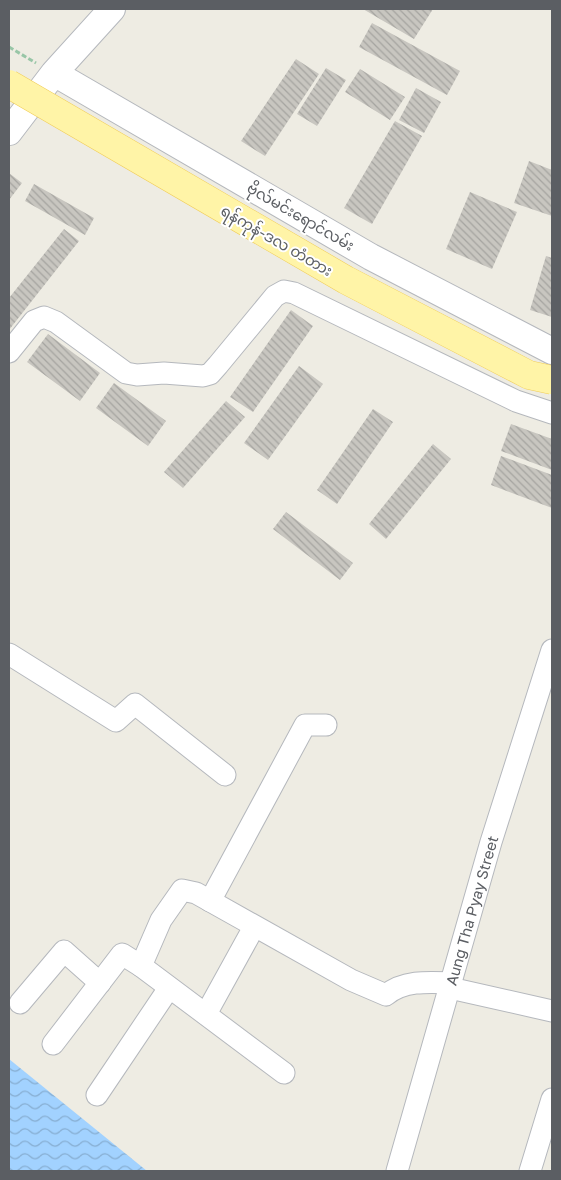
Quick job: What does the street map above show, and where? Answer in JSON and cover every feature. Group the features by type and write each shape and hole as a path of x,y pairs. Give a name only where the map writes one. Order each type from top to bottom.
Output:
{"main road":[{"name":"ရန်ကုန်-ဒလ တံတား","path":"9,84 346,280 529,375 552,380"}],"street":[{"path":"9,132 54,73 112,9"},
{"name":"ဗိုလ်မင်းရောင်လမ်း","path":"54,73 371,257 552,351"},
{"path":"9,352 34,321 44,317 56,322 126,373 138,375 164,373 203,376 210,374 275,296 284,291 294,294 516,401 552,413"},
{"name":"Aung Tha Pyay Street","path":"397,1171 491,842 552,650"},
{"path":"9,654 116,722 135,704 225,775"},
{"path":"210,901 305,725 326,725"},
{"path":"141,966 161,920 182,890 196,893 351,980 386,995 396,987 426,982 451,985 552,1011"},
{"path":"206,1014 254,927"},
{"path":"20,1003 64,951 100,983"},
{"path":"54,1044 122,954 141,966 284,1073"},
{"path":"97,1095 169,988"},
{"path":"530,1171 552,1099"}],"path":[{"path":"9,47 54,73"}],"water":[{"path":"9,1059 147,1171 9,1171"}],"building":[{"path":"363,9 433,9 414,39"},
{"path":"372,23 460,71 447,95 359,47"},
{"path":"296,59 319,74 265,156 241,141"},
{"path":"326,68 346,80 317,126 297,114"},
{"path":"360,69 405,97 390,120 345,92"},
{"path":"416,88 441,102 424,133 399,120"},
{"path":"395,121 422,136 372,224 344,208"},
{"path":"529,161 552,170 552,216 514,203"},
{"path":"9,173 22,183 9,200"},
{"path":"34,184 94,218 85,235 25,201"},
{"path":"470,192 517,212 492,269 446,249"},
{"path":"64,229 79,241 9,330 9,298"},
{"path":"546,256 552,258 552,317 530,310"},
{"path":"291,310 313,326 253,412 230,397"},
{"path":"48,334 100,373 80,401 27,362"},
{"path":"299,366 323,384 268,460 244,443"},
{"path":"114,383 166,421 148,446 96,408"},
{"path":"226,401 245,417 183,488 164,472"},
{"path":"373,409 393,422 337,504 317,490"},
{"path":"511,424 552,439 552,470 501,451"},
{"path":"433,444 451,459 386,539 369,524"},
{"path":"501,456 552,475 552,508 491,485"},
{"path":"286,512 353,563 340,580 273,529"}]}
